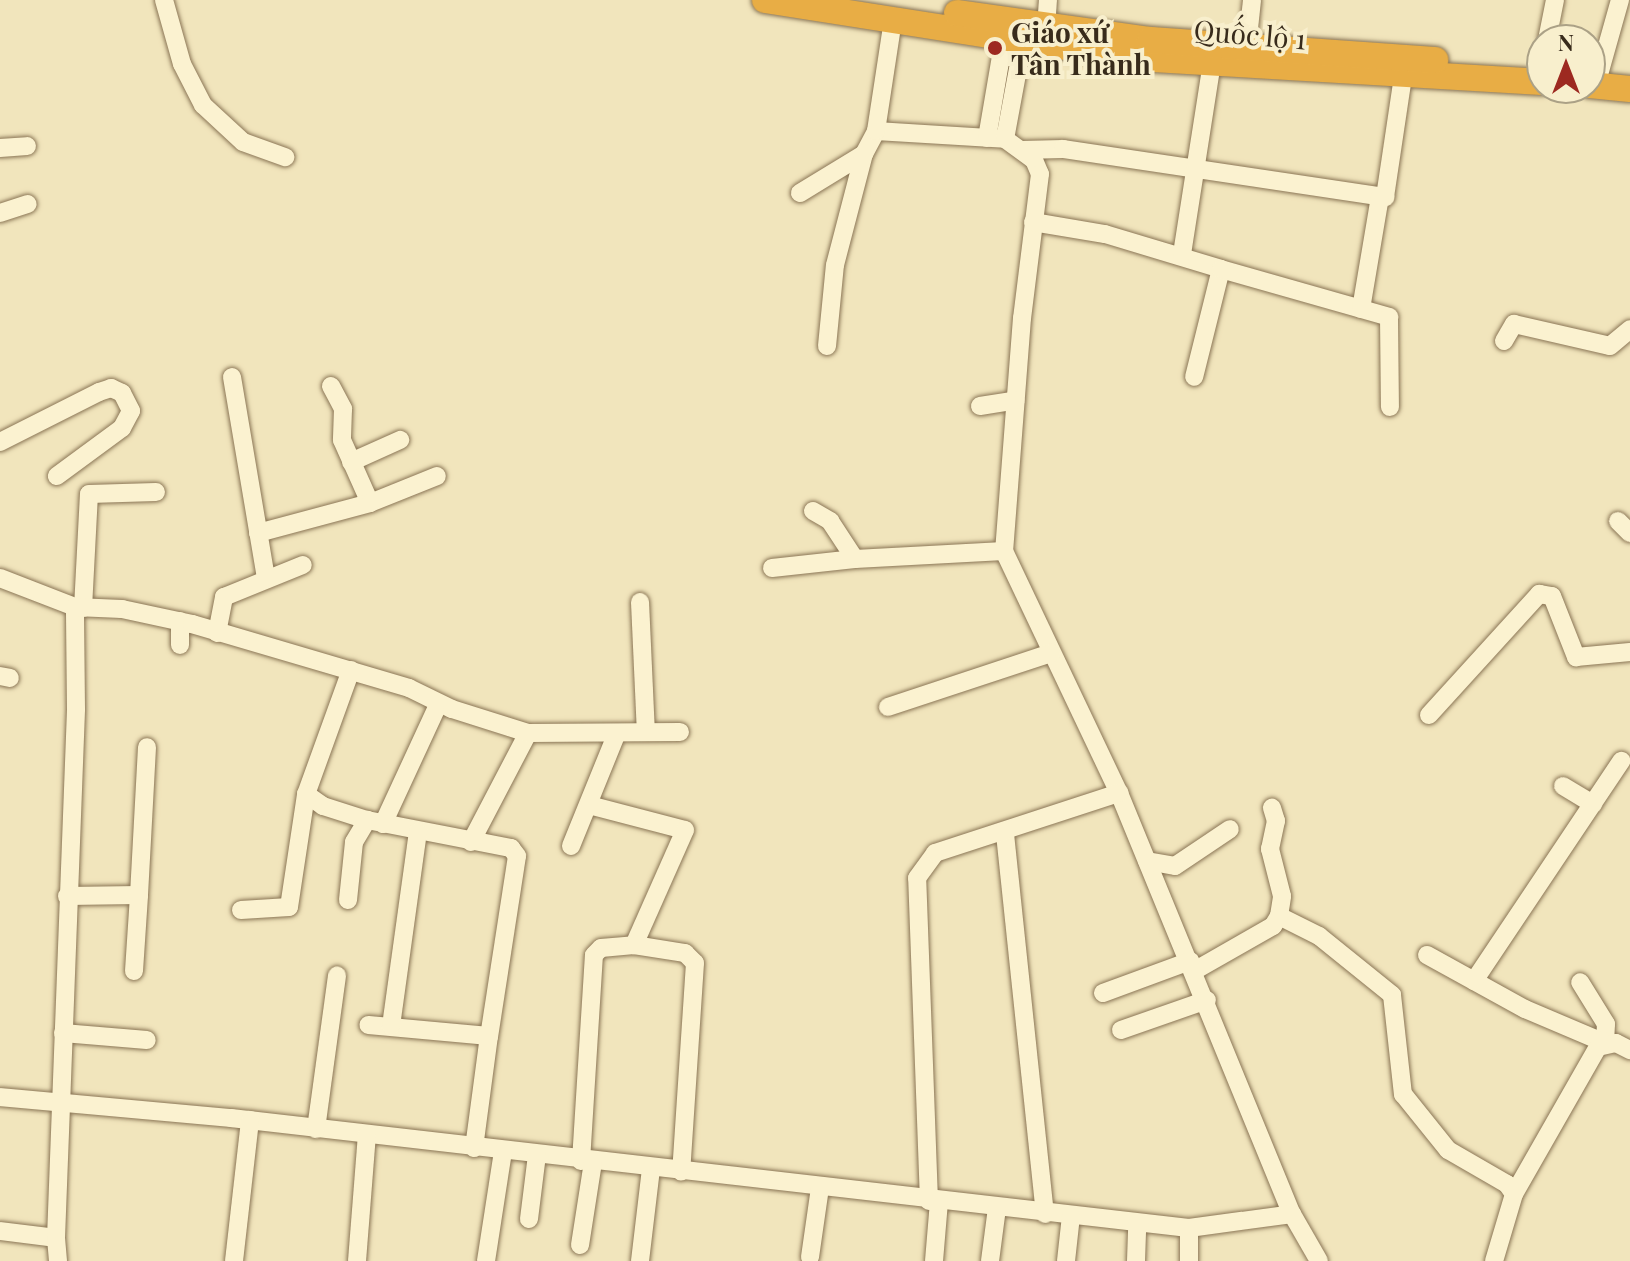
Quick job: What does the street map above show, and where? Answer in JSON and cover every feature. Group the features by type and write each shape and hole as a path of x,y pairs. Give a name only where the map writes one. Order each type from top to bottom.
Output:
{"highway":[{"name":"Quốc lộ 1","path":"765,0 1013,41 1212,63 1526,81"},
{"name":"Quốc lộ 1","path":"873,0 1046,28 1247,47 1526,66"},
{"path":"1606,75 1630,73"},
{"path":"1606,81 1630,89"}],"street":[{"path":"164,0 182,64 203,105 243,142 285,157"},
{"path":"1046,28 1048,0"},
{"path":"1247,47 1252,0"},
{"path":"1550,24 1555,0"},
{"path":"1606,39 1620,0"},
{"path":"827,346 835,265 864,154 876,131 893,20"},
{"path":"996,138 1013,41"},
{"path":"1182,254 1212,63"},
{"path":"876,131 996,138 1022,150 1063,149 1380,197 1388,193 1403,76"},
{"path":"0,148 27,146"},
{"path":"1022,150 1040,174 1016,400 1004,551 1119,793 1207,1000 1292,1214 1319,1261"},
{"path":"800,193 864,154"},
{"path":"1361,309 1380,197"},
{"path":"0,213 28,204"},
{"path":"1033,222 1105,234 1182,254 1221,269 1391,320 1390,407"},
{"path":"1194,377 1221,269"},
{"path":"1504,341 1514,324 1610,346 1630,329"},
{"path":"232,377 266,579"},
{"path":"331,386 341,402 342,440 370,503"},
{"path":"0,442 99,392 111,388 122,393 131,411 122,428 57,476"},
{"path":"980,406 1016,400"},
{"path":"351,462 400,440"},
{"path":"258,533 370,503 437,476"},
{"path":"58,1261 56,1238 67,896 79,607 89,494 156,492"},
{"path":"813,511 830,521 855,559"},
{"path":"772,568 855,559 1004,551"},
{"path":"217,633 224,597 303,565"},
{"path":"0,578 79,607 180,621 351,670 528,733 616,735 680,732"},
{"path":"1429,715 1539,594 1552,596 1576,657 1630,652"},
{"path":"640,602 646,732"},
{"path":"180,621 180,645"},
{"path":"888,707 1051,653"},
{"path":"241,910 285,910 291,902 306,794 351,670"},
{"path":"348,900 354,842 375,822 439,703"},
{"path":"471,842 528,733"},
{"path":"571,846 616,735"},
{"path":"134,971 147,747"},
{"path":"1474,981 1621,761"},
{"path":"1563,786 1593,804"},
{"path":"934,1261 934,1202 917,878 935,853 1005,834 1119,793"},
{"path":"306,794 323,806 375,822 511,848 517,856 474,1148"},
{"path":"589,805 685,830 634,945"},
{"path":"1103,993 1192,966 1273,926 1279,916 1282,896 1270,849 1276,821 1272,808"},
{"path":"1147,861 1175,866 1230,829"},
{"path":"391,1026 418,832"},
{"path":"1005,834 1045,1214"},
{"path":"67,896 139,895"},
{"path":"1279,916 1319,936 1392,995 1403,1094 1448,1150 1507,1184 1514,1194"},
{"path":"580,1245 587,1161 594,955 601,948 634,945 685,953 695,963 681,1172"},
{"path":"1427,955 1474,981 1605,1036 1630,1050"},
{"path":"316,1129 337,975"},
{"path":"1580,982 1605,1036"},
{"path":"1121,1030 1207,1000"},
{"path":"368,1025 489,1036"},
{"path":"63,1033 147,1040"},
{"path":"1494,1261 1514,1194 1605,1036"},
{"path":"1605,1036 1630,1036"},
{"path":"0,1097 250,1120 934,1202 1189,1228 1292,1214"},
{"path":"234,1261 250,1120"},
{"path":"357,1261 367,1135"},
{"path":"486,1261 503,1151"},
{"path":"529,1219 537,1155"},
{"path":"640,1261 651,1169"},
{"path":"810,1257 820,1188"},
{"path":"990,1261 997,1208"},
{"path":"1066,1261 1071,1216"},
{"path":"1136,1261 1137,1223"},
{"path":"1189,1228 1189,1261"},
{"path":"0,1231 56,1238"}],"place":[{"name":"Giáo xứ Tân Thành","path":"995,48"}]}
